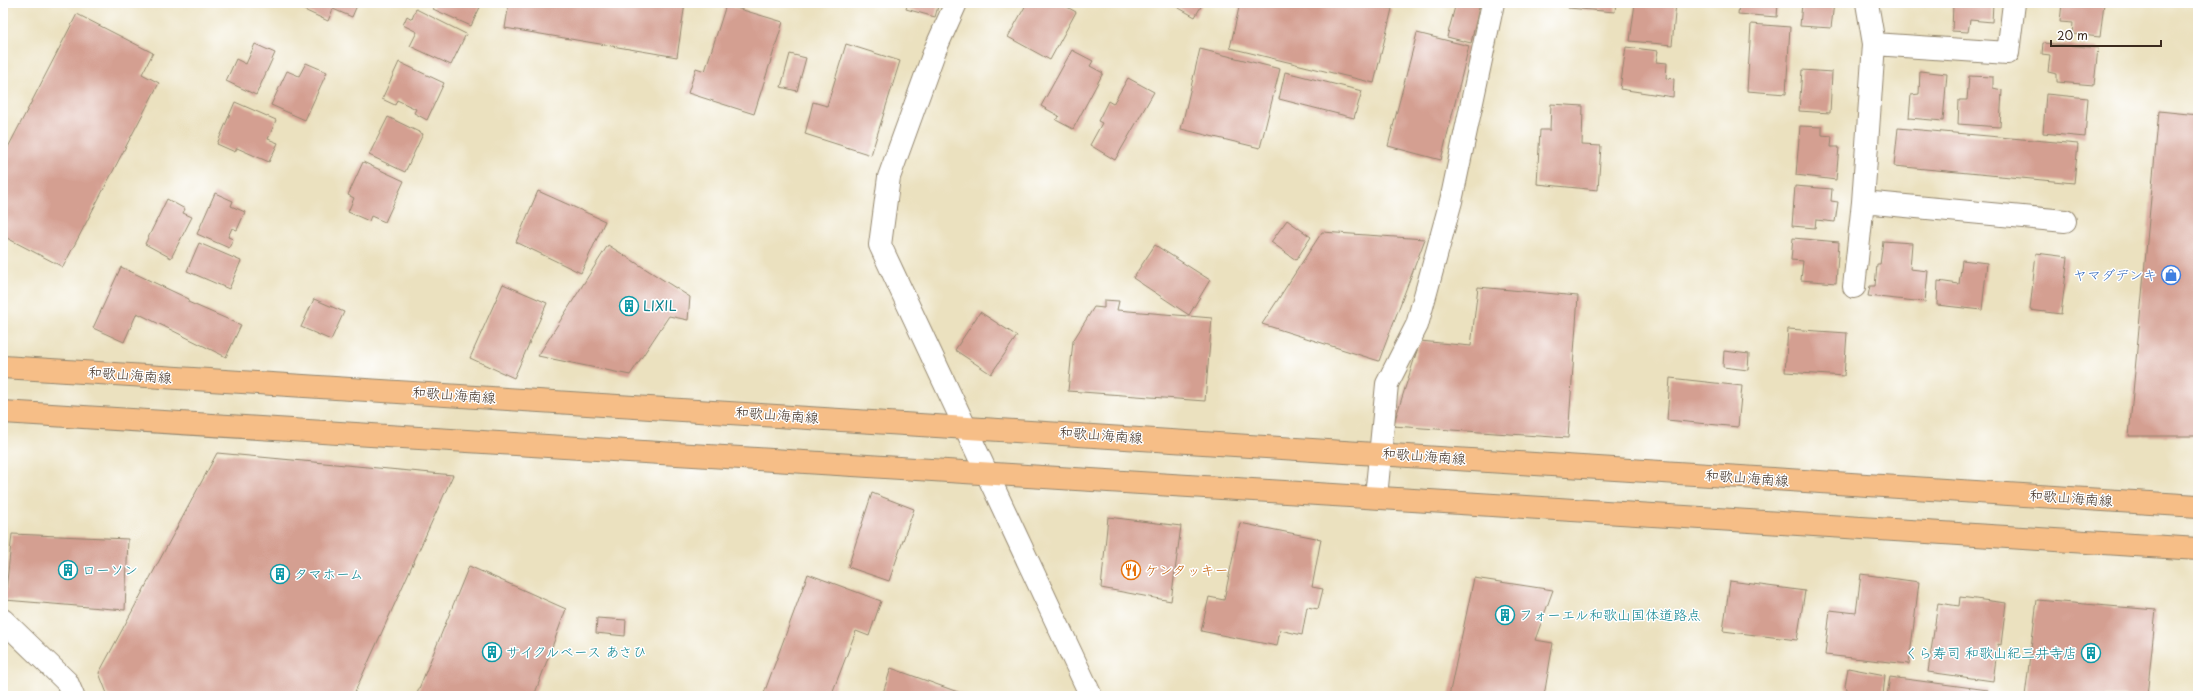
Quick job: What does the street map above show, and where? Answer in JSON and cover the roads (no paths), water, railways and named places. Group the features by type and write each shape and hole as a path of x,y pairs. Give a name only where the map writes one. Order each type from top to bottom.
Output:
{"main road":[{"name":"和歌山海南線","path":"3,367 2198,506"},
{"path":"3,412 2198,549"}],"street":[{"path":"956,3 935,50 889,177 880,245 1091,696"},
{"path":"1376,497 1387,384 1417,325 1451,202 1493,3"},
{"path":"1854,287 1863,202 1874,44 1867,3"},
{"path":"1874,44 2008,54 2014,3"},
{"path":"1863,202 2065,221"},
{"path":"3,620 67,682 72,696"}],"place":[{"name":"ヤマダデンキ","path":"2171,275"},
{"name":"LIXIL","path":"629,306"},
{"name":"ローソン","path":"68,570"},
{"name":"ケンタッキー","path":"1131,570"},
{"name":"タマホーム","path":"280,574"},
{"name":"フォーエル和歌山国体道路点","path":"1505,615"},
{"name":"サイクルベース あさひ","path":"492,652"},
{"name":"くら寿司 和歌山紀三井寺店","path":"2091,653"}]}
